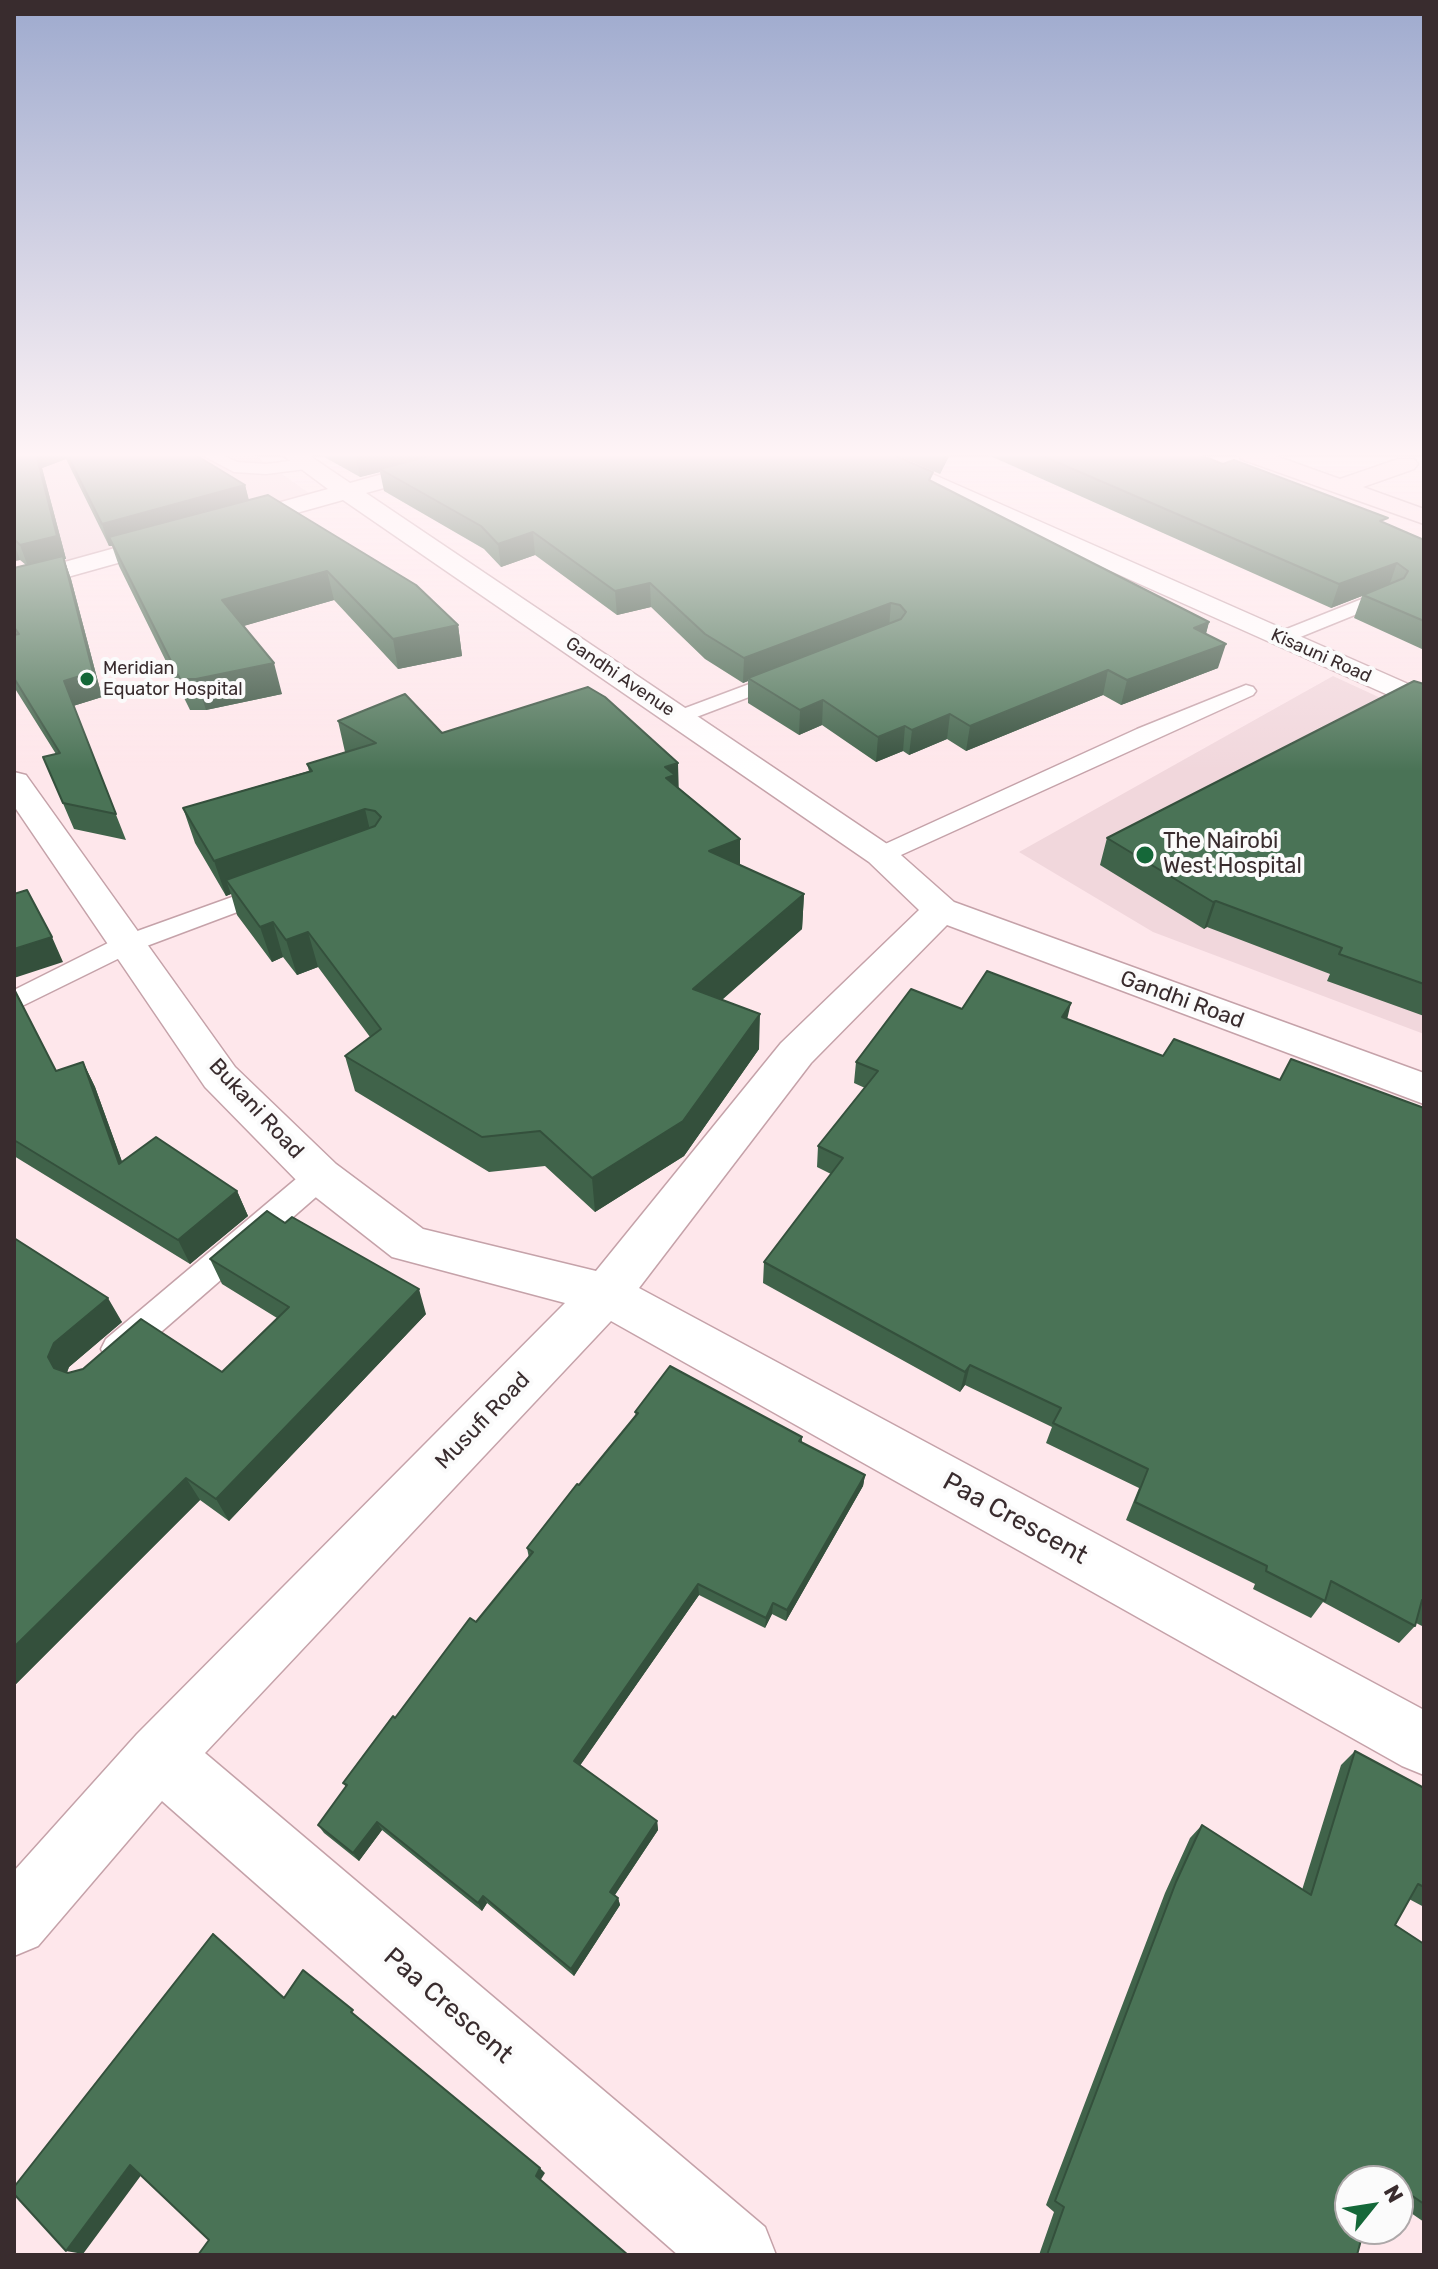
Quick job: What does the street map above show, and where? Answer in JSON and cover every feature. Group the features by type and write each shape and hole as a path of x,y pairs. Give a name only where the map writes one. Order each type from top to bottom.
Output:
{"street":[{"path":"18,577 83,560"},
{"name":"Gandhi Avenue","path":"448,560 881,855 941,910"},
{"name":"Kisauni Road","path":"1106,560 1424,702"},
{"name":"Bukani Road","path":"14,782 220,1077 320,1176 409,1244 606,1294"},
{"name":"Gandhi Road","path":"941,910 1424,1089"},
{"name":"Musufi Road","path":"14,1922 159,1756 606,1294 796,1053 941,910"},
{"name":"Paa Crescent","path":"606,1294 1424,1744"},
{"name":"Paa Crescent","path":"159,1756 737,2255"}],"lane":[{"path":"1281,638 1387,595"},
{"path":"679,717 806,668"},
{"path":"881,855 1246,691"},
{"path":"14,1001 127,944 287,885"},
{"path":"95,1369 320,1176"}],"shaded area":[{"path":"40,560 87,560 43,572"},
{"name":"The Nairobi West Hospital","path":"1333,676 1424,718 1424,1034 1153,932 1019,852"}],"building":[{"path":"47,560 64,560 93,672 64,681 116,814 63,803 43,757 60,753 14,678 14,635 19,634 14,627 14,568"},
{"path":"120,560 375,560 416,585 458,625 393,639 327,571 222,600 274,663 196,679 180,679"},
{"path":"572,560 1087,560 1209,622 1194,628 1226,644 1127,680 1108,670 970,726 950,714 912,730 905,726 878,737 823,700 800,710 748,678 901,619 906,612 900,605 891,603 744,658 705,634 650,583 615,591"},
{"path":"1283,560 1424,560 1424,621 1363,595 1404,578 1408,571 1397,563 1339,584"},
{"path":"1414,681 1424,684 1424,984 1339,954 1342,948 1213,902 1107,838"},
{"path":"588,687 605,697 678,763 665,767 675,775 666,778 740,839 709,851 804,894 693,989 760,1014 683,1121 592,1178 540,1131 482,1137 345,1056 381,1029 308,932 286,940 273,922 260,927 226,880 375,826 381,817 375,811 365,809 214,861 183,808 312,771 307,764 376,743 338,721 405,694 442,733"},
{"path":"27,890 52,937 14,949 14,894"},
{"path":"987,971 1071,1003 1062,1017 1163,1056 1174,1039 1280,1080 1291,1059 1424,1108 1424,1601 1415,1626 1331,1581 1325,1601 1266,1571 1267,1566 1135,1502 1148,1469 1053,1423 1061,1408 970,1365 965,1372 764,1262 843,1158 818,1146 878,1071 856,1062 911,989 962,1009"},
{"path":"14,989 56,1071 83,1062 119,1164 156,1137 237,1191 178,1240 14,1140"},
{"path":"267,1211 285,1223 292,1217 419,1289 216,1499 186,1478 14,1647 14,1238 108,1298 54,1343 48,1357 54,1368 68,1373 83,1369 141,1319 222,1372 289,1307 210,1259"},
{"path":"670,1366 802,1437 799,1441 865,1475 787,1610 773,1603 766,1618 698,1584 574,1761 657,1821 610,1892 618,1898 571,1969 483,1896 478,1903 377,1822 353,1853 318,1825 347,1785 343,1783 393,1716 395,1718 470,1618 476,1622 533,1552 527,1548 638,1413 635,1412"},
{"path":"1355,1751 1424,1788 1424,1887 1418,1884 1395,1925 1424,1944 1424,2204 1414,2197 1414,2165 1334,2165 1334,2245 1360,2245 1357,2255 1047,2255 1064,2207 1055,2201 1176,1882 1202,1825 1311,1895"},
{"path":"213,1934 284,1998 303,1970 540,2168 536,2176 628,2255 198,2255 209,2240 130,2165 66,2251 14,2194 14,2187"}],"place":[{"name":"Meridian Equator Hospital","path":"87,679"},
{"name":"The Nairobi West Hospital","path":"1145,855"}]}
